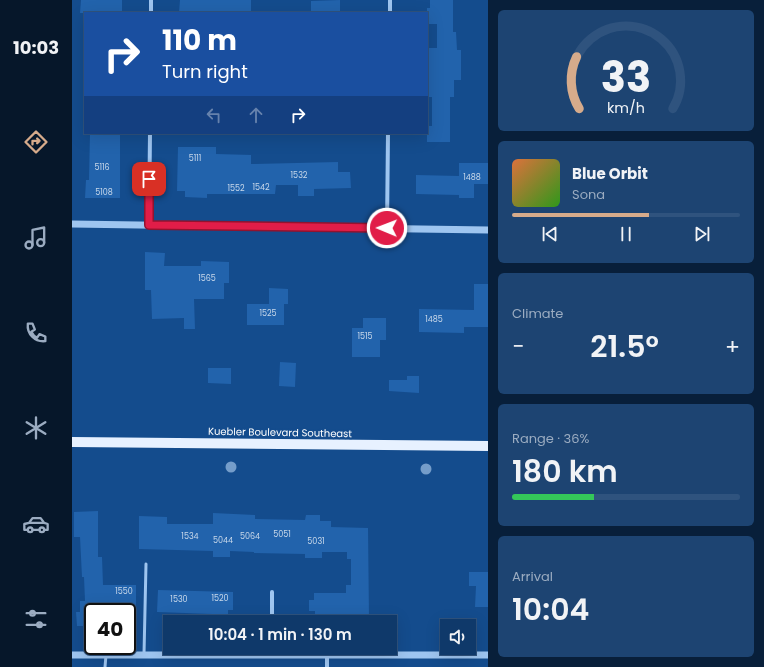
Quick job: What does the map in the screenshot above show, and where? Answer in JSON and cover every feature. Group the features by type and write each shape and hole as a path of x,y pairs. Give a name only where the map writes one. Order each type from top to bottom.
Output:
{"main road":[{"name":"Kuebler Boulevard Southeast","path":"72,442 488,446"}],"street":[{"path":"151,0 151,12"},
{"path":"390,0 390,12"},
{"path":"149,225 150,134"},
{"path":"387,228 388,134"},
{"path":"72,224 488,230"},
{"path":"272,592 272,615"},
{"path":"72,655 84,655"},
{"path":"106,655 488,655"},
{"path":"327,656 327,667"}],"lane":[{"path":"144,656 146,564"},
{"path":"106,655 106,667"}],"building":[{"path":"81,0 122,0 122,12 80,13"},
{"path":"180,0 251,0 251,11 179,12"},
{"path":"340,0 340,12 311,12 311,1"},
{"path":"430,0 453,0 453,32 456,32 457,50 461,50 461,80 454,80 454,97 450,97 450,142 427,142 428,126 432,126 432,97 428,97 428,48 437,48 437,24 428,24 427,8 430,8"},
{"path":"90,134 120,134 120,198 85,198 86,180 89,180"},
{"path":"178,147 216,147 216,154 251,155 251,164 338,162 338,172 350,172 351,188 314,189 314,196 298,196 298,185 276,185 275,194 207,194 207,198 185,197 185,191 177,191"},
{"path":"459,163 488,163 488,184 474,184 474,198 459,198 459,195 416,194 416,175 459,176"},
{"path":"145,252 165,253 164,266 201,266 201,261 229,262 229,283 224,283 224,299 194,299 195,329 184,329 184,318 152,319 151,290 145,290"},
{"path":"474,284 488,284 488,327 464,327 464,333 419,332 419,309 474,310"},
{"path":"269,288 288,289 288,304 284,304 284,325 247,325 247,304 269,304"},
{"path":"363,318 386,318 386,340 380,340 380,357 352,357 352,328 363,328"},
{"path":"280,362 296,363 295,387 279,386"},
{"path":"208,368 231,368 231,384 208,383"},
{"path":"407,376 419,376 419,393 389,391 389,380 407,380"},
{"path":"98,511 98,557 102,557 103,585 136,585 136,603 84,603 84,626 77,626 76,612 80,612 80,601 85,601 80,537 74,537 74,512"},
{"path":"213,513 255,515 255,519 305,520 306,515 320,515 320,521 331,521 331,527 368,528 369,615 315,615 315,611 309,611 309,600 314,600 314,593 346,593 346,585 351,585 351,559 347,559 347,552 322,552 322,558 305,558 305,554 230,551 230,557 213,557 213,551 139,549 139,516 167,517 167,524 213,524"},
{"path":"469,572 488,572 488,607 475,607 476,586 469,586"},
{"path":"158,590 233,592 233,610 228,610 228,615 157,612"}],"route":[{"path":"149,179 149,225 387,228"}]}
